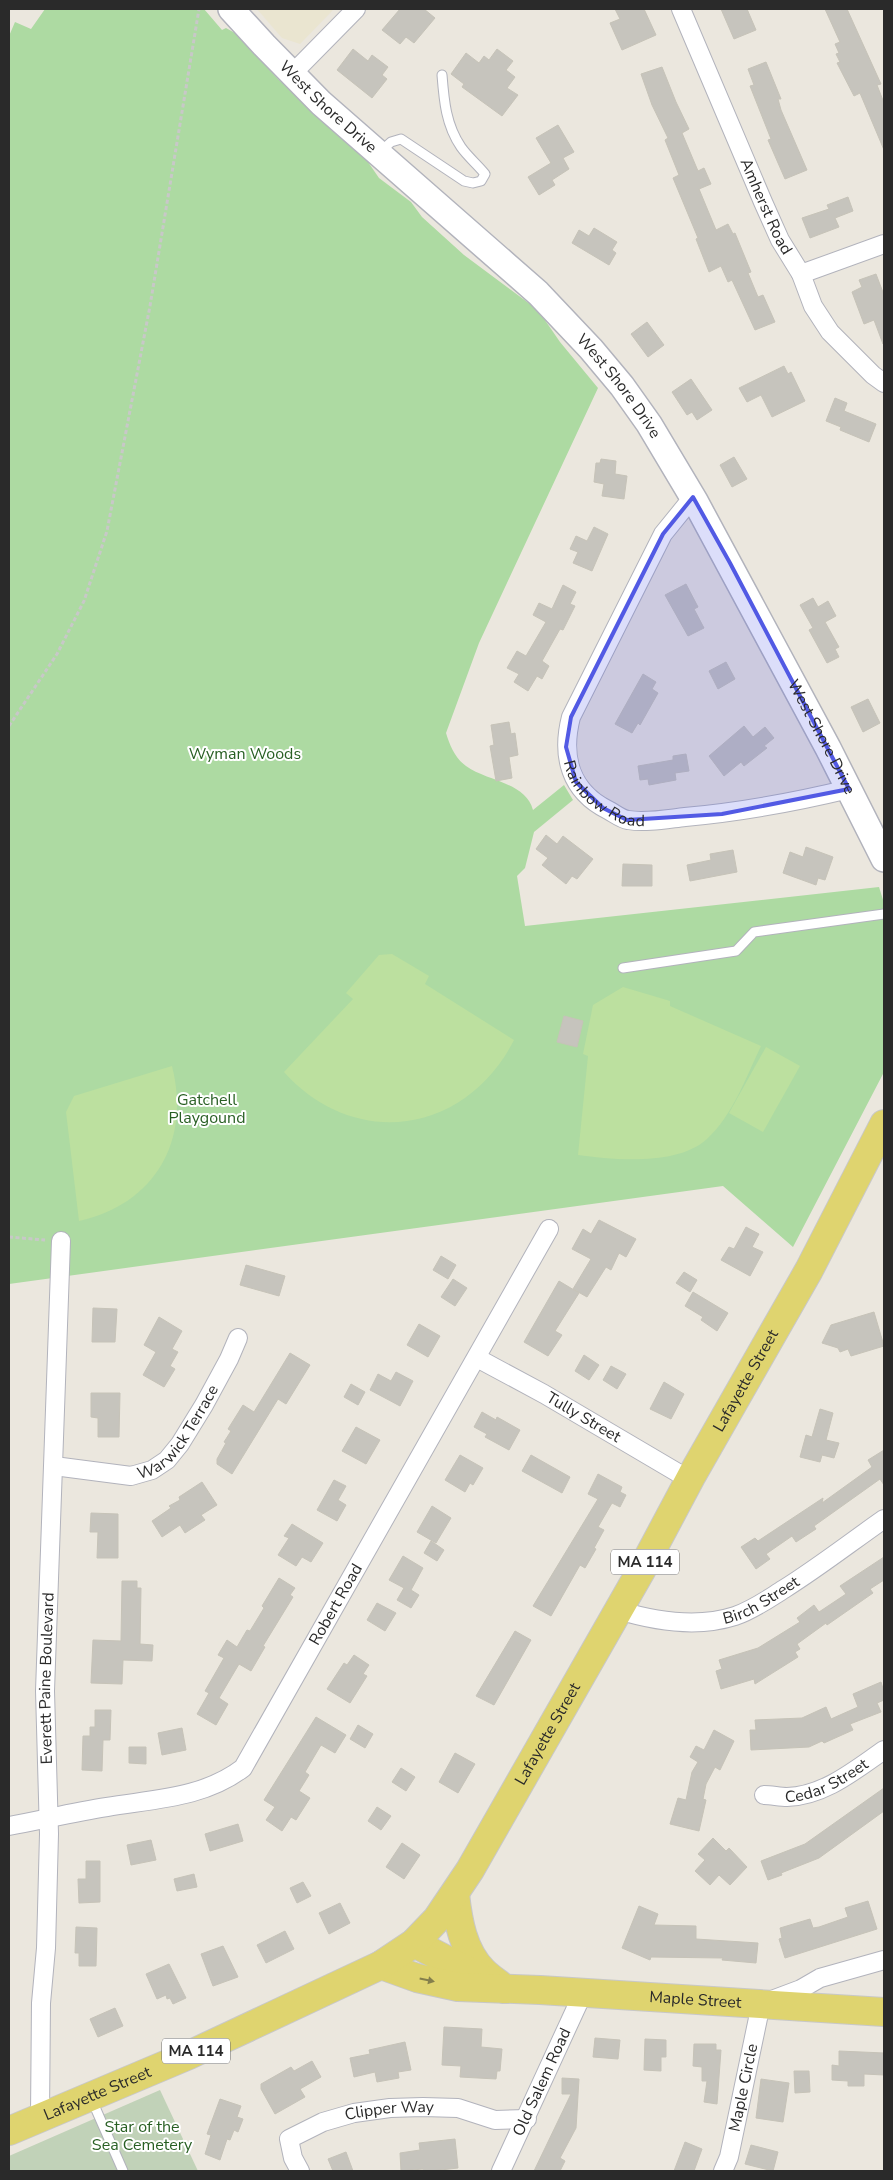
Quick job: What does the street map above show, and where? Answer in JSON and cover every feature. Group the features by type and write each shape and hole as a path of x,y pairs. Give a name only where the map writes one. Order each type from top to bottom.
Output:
{"main road":[{"name":"West Shore Drive","path":"230,9 292,74 517,274 566,321 622,386 649,424 693,497 849,789 884,859"},
{"name":"Lafayette Street","path":"9,2131 40,2116 189,2054 381,1965 414,1943 437,1919 470,1870 618,1610 809,1270 884,1124"},
{"path":"455,1894 458,1918 470,1954 483,1971 505,1989"},
{"name":"Maple Street","path":"414,1943 473,1975 505,1989"},
{"name":"Maple Street","path":"381,1965 417,1978 458,1986 884,2012"}],"street":[{"path":"292,74 356,9"},
{"name":"Amherst Road","path":"681,9 777,232 801,274 813,306 830,332 873,375 884,383"},
{"path":"801,274 884,244"},
{"name":"Rainbow Road","path":"693,497 663,534 570,717 566,747 568,764 576,782 589,797 603,808 626,820 647,821 722,814 797,802 849,789"},
{"name":"Robert Road","path":"9,1826 192,1793 230,1778 243,1768 549,1229"},
{"name":"Everett Paine Boulevard","path":"40,2116 41,2003 46,1948 48,1819 45,1691 61,1241"},
{"name":"Warwick Terrace","path":"54,1466 131,1476 152,1470 160,1465 167,1460 180,1444 229,1360 238,1338"},
{"name":"Tully Street","path":"477,1358 544,1394 690,1480"},
{"name":"Birch Street","path":"618,1610 667,1621 714,1620 733,1617 752,1610 884,1519"},
{"name":"Cedar Street","path":"764,1795 788,1797 815,1792 838,1781 884,1750"},
{"path":"761,2004 801,1989 820,1978 884,1960"},
{"name":"Old Salem Road","path":"501,2171 583,1993"},
{"name":"Maple Circle","path":"723,2171 729,2156 761,2004"},
{"name":"Clipper Way","path":"300,2171 293,2158 289,2139 323,2122 354,2113 423,2107 458,2108 495,2120 526,2119"}],"lane":[{"path":"379,153 391,142 401,139 464,181 473,183 481,181 485,174 462,149 450,129 445,108 442,75"},
{"path":"623,968 736,951 754,932 884,914"},
{"path":"90,2096 123,2171"}],"path":[{"path":"9,726 56,654 84,601 107,531 150,306 199,9"},
{"path":"9,1236 61,1241"}],"highlighted area":[{"path":"693,497 730,563 849,789 722,814 627,820 603,808 576,782 566,747 571,717 663,534"}],"shaded area":[{"path":"257,9 334,9 300,44 282,38"}],"green space":[{"path":"45,9 204,9 222,30 226,28 235,33 279,80 326,117 357,146 379,178 411,202 422,217 464,255 538,310 560,342 598,388 479,643 446,733 453,751 462,763 474,771 504,783 522,793 529,801 533,810 564,785 573,800 534,832 525,868 517,876 525,926 879,887 884,903 884,1072 793,1247 723,1186 9,1284 9,36 15,22 31,29"},
{"path":"392,954 429,976 425,984 514,1040 493,1072 468,1096 439,1112 408,1121 375,1121 343,1114 312,1097 284,1072 353,999 346,993 379,955"},
{"path":"623,987 670,1001 670,1006 761,1046 732,1107 724,1119 707,1139 694,1148 679,1154 645,1159 578,1155 588,1056 583,1054 593,1005"},
{"path":"766,1047 800,1066 763,1132 729,1113"},
{"path":"172,1066 177,1093 176,1119 171,1144 161,1165 147,1184 128,1200 106,1213 79,1221 66,1112 74,1096"},
{"name":"Star of the Sea Cemetery","path":"160,2090 198,2171 9,2171 9,2156"}],"building":[{"path":"400,9 424,9 435,18 414,43 406,37 400,44 382,30"},
{"path":"615,9 644,9 656,35 622,50 610,23 620,19"},
{"path":"721,9 747,9 756,30 734,39"},
{"path":"825,9 847,9 881,84 877,85 884,103 884,150 860,93 854,96 837,63 840,62 836,54 839,53 835,44 840,42"},
{"path":"353,49 368,61 372,55 388,67 382,75 387,79 372,98 337,70"},
{"path":"497,49 513,61 506,70 515,77 507,88 518,95 502,116 462,87 464,84 451,74 466,53 479,63 484,56 489,60"},
{"path":"766,62 781,99 778,99 781,110 807,170 785,179 768,140 771,139 750,86 754,85 748,69"},
{"path":"662,67 689,129 682,133 698,171 704,168 711,184 699,189 716,230 728,224 733,234 735,233 751,272 748,273 758,297 763,295 775,322 755,330 732,280 728,282 721,266 709,272 696,239 698,238 673,178 679,175 665,140 668,138 652,105 641,74"},
{"path":"558,125 574,152 563,158 569,169 552,180 555,185 539,195 528,177 551,163 536,138"},
{"path":"848,197 853,211 835,218 839,227 810,238 802,218 829,209 827,205"},
{"path":"594,228 617,242 612,250 616,253 609,265 572,243 579,230 589,236"},
{"path":"876,274 884,295 883,344 874,320 864,324 852,292 862,287 859,280"},
{"path":"647,322 664,345 648,357 631,334"},
{"path":"784,366 788,374 791,372 805,401 772,417 761,395 747,402 739,388"},
{"path":"691,379 712,410 697,420 692,412 687,415 672,392"},
{"path":"835,398 847,403 844,411 876,424 869,442 840,430 841,427 826,421"},
{"path":"734,457 747,479 732,487 720,465"},
{"path":"601,459 616,461 615,474 627,476 624,499 602,496 604,484 594,482 596,463 600,463"},
{"path":"594,527 608,534 592,571 573,563 578,552 570,549 576,536 587,541"},
{"path":"686,584 698,607 694,609 704,628 688,636 665,595"},
{"path":"563,585 576,592 570,604 575,606 563,630 560,629 542,661 549,666 542,679 537,676 528,691 514,682 519,674 507,668 517,651 526,656 546,622 533,615 539,603 552,609"},
{"path":"813,598 818,607 828,601 836,616 825,622 839,647 835,649 839,657 827,663 809,630 813,628 800,605"},
{"path":"726,662 735,679 718,689 709,671"},
{"path":"643,674 656,682 652,689 658,693 640,725 638,723 632,733 615,724"},
{"path":"868,699 880,723 863,732 851,707"},
{"path":"509,722 511,734 515,733 518,755 509,757 512,778 496,781 490,746 494,745 491,725"},
{"path":"744,726 753,737 765,727 774,738 764,746 767,748 744,766 741,762 724,776 709,756"},
{"path":"686,754 689,771 675,773 676,780 649,785 648,779 640,780 638,766 673,760 673,756"},
{"path":"546,835 557,844 563,836 593,859 577,879 572,876 566,884 542,865 548,858 536,849"},
{"path":"806,847 833,857 825,880 818,878 816,885 783,873 790,852 803,857"},
{"path":"733,850 737,872 690,881 687,865 711,860 710,854"},
{"path":"623,864 652,865 652,886 622,886"},
{"path":"564,1016 583,1021 577,1047 557,1042"},
{"path":"599,1220 636,1239 626,1257 619,1253 611,1270 606,1267 587,1297 573,1289 591,1259 572,1249 583,1229 591,1234"},
{"path":"746,1227 759,1234 752,1247 763,1252 750,1276 721,1260 729,1247 734,1249"},
{"path":"441,1256 456,1265 448,1279 433,1270"},
{"path":"246,1265 285,1276 279,1296 240,1285"},
{"path":"684,1272 697,1280 690,1292 676,1283"},
{"path":"453,1279 467,1288 455,1306 441,1297"},
{"path":"559,1281 579,1293 555,1331 562,1335 548,1356 524,1342"},
{"path":"693,1292 728,1313 717,1331 701,1320 703,1317 685,1306"},
{"path":"93,1308 117,1309 115,1342 92,1342"},
{"path":"874,1312 884,1346 851,1356 848,1349 840,1352 838,1348 822,1343 831,1325"},
{"path":"159,1317 182,1331 172,1349 178,1352 170,1366 175,1369 164,1387 143,1375 156,1352 144,1345"},
{"path":"419,1324 440,1336 428,1357 407,1345"},
{"path":"290,1353 310,1365 286,1404 278,1399 232,1474 217,1464 217,1459 226,1443 224,1442 231,1431 228,1429 243,1405 254,1412"},
{"path":"584,1355 599,1365 589,1380 575,1371"},
{"path":"611,1366 626,1374 617,1389 603,1380"},
{"path":"396,1372 413,1381 400,1406 370,1390 378,1374 391,1381"},
{"path":"664,1382 684,1394 671,1419 650,1409"},
{"path":"351,1384 365,1392 358,1405 344,1397"},
{"path":"91,1393 120,1393 119,1437 98,1437 98,1418 91,1417"},
{"path":"820,1409 833,1413 826,1440 839,1443 834,1458 822,1455 820,1462 800,1457 806,1435 812,1437"},
{"path":"482,1412 496,1420 497,1417 520,1430 509,1450 485,1437 487,1434 474,1427"},
{"path":"356,1427 380,1440 366,1464 342,1451"},
{"path":"884,1450 884,1485 880,1479 814,1526 816,1529 796,1542 792,1536 766,1554 770,1559 756,1569 741,1547 755,1538 758,1541 823,1498 822,1503 872,1467 868,1460"},
{"path":"460,1455 483,1468 473,1485 470,1483 465,1492 445,1480"},
{"path":"531,1455 570,1477 562,1493 522,1471"},
{"path":"598,1474 622,1487 620,1492 626,1495 620,1507 612,1503 598,1527 604,1530 594,1548 596,1549 585,1568 580,1565 551,1616 533,1606 598,1499 588,1494"},
{"path":"334,1480 346,1486 338,1500 346,1505 337,1521 317,1510"},
{"path":"202,1482 217,1505 201,1515 205,1520 185,1533 180,1525 162,1537 152,1521 171,1508 169,1506 180,1500 179,1497"},
{"path":"432,1506 451,1518 436,1543 417,1532"},
{"path":"91,1513 118,1514 118,1558 97,1558 98,1532 90,1532"},
{"path":"292,1524 323,1543 311,1562 302,1557 296,1566 278,1555 289,1538 284,1536"},
{"path":"431,1541 444,1550 437,1561 424,1553"},
{"path":"403,1556 423,1568 411,1590 419,1595 411,1608 397,1600 404,1588 389,1580"},
{"path":"884,1557 884,1580 870,1589 873,1593 797,1644 800,1649 795,1652 798,1657 755,1684 754,1679 721,1689 716,1671 722,1669 719,1660 758,1648 800,1622 797,1618 814,1605 819,1612 846,1594 840,1586"},
{"path":"279,1578 295,1588 290,1595 293,1597 263,1646 265,1647 251,1671 239,1664 219,1698 228,1704 216,1725 197,1714 209,1693 205,1691 224,1658 218,1655 227,1640 237,1647 247,1630 250,1631"},
{"path":"122,1581 137,1581 137,1588 141,1588 140,1644 153,1645 152,1661 123,1660 122,1684 91,1683 93,1640 121,1641"},
{"path":"377,1603 396,1613 385,1631 367,1620"},
{"path":"515,1631 531,1640 494,1705 476,1696"},
{"path":"354,1655 369,1665 363,1674 367,1676 350,1703 327,1689 344,1663 347,1665"},
{"path":"881,1682 884,1700 877,1703 881,1712 850,1724 853,1730 824,1743 822,1741 809,1747 751,1750 750,1730 756,1730 755,1720 802,1718 826,1707 831,1719 858,1707 853,1694"},
{"path":"95,1710 111,1710 110,1740 103,1740 102,1771 82,1770 83,1736 90,1736 90,1727 95,1727"},
{"path":"316,1717 346,1735 335,1753 321,1745 305,1772 309,1775 299,1791 310,1798 296,1820 291,1817 282,1831 266,1820 275,1807 264,1800"},
{"path":"358,1725 373,1734 365,1748 350,1739"},
{"path":"182,1728 186,1750 162,1755 158,1733"},
{"path":"714,1730 734,1741 720,1770 715,1767 706,1784 703,1799 706,1800 699,1831 670,1824 678,1798 686,1800 692,1772 698,1762 690,1757 696,1746 704,1750"},
{"path":"129,1747 146,1747 146,1764 129,1763"},
{"path":"455,1753 475,1764 458,1793 439,1782"},
{"path":"401,1768 415,1777 406,1791 392,1782"},
{"path":"884,1788 884,1811 819,1858 768,1880 761,1861 805,1844"},
{"path":"377,1807 391,1816 381,1830 368,1821"},
{"path":"238,1824 243,1841 210,1851 205,1834"},
{"path":"713,1838 726,1851 729,1848 747,1867 730,1885 719,1875 710,1885 695,1871 705,1860 698,1854"},
{"path":"151,1840 156,1860 131,1865 127,1845"},
{"path":"402,1843 420,1855 404,1879 386,1867"},
{"path":"86,1861 100,1861 100,1902 79,1903 78,1879 86,1879"},
{"path":"194,1874 197,1887 177,1891 174,1879"},
{"path":"303,1882 311,1896 297,1903 290,1888"},
{"path":"868,1901 877,1929 785,1958 779,1939 782,1938 780,1928 810,1919 813,1928 819,1927 848,1917 845,1908"},
{"path":"340,1903 350,1923 329,1934 319,1913"},
{"path":"639,1906 658,1914 654,1925 696,1926 696,1939 758,1943 756,1963 722,1960 723,1958 651,1957 650,1960 622,1948"},
{"path":"76,1927 97,1928 96,1966 79,1966 79,1953 75,1953"},
{"path":"285,1931 294,1949 266,1963 257,1945"},
{"path":"223,1946 238,1977 213,1986 201,1954"},
{"path":"169,1964 186,1998 173,2004 170,1998 167,1999 166,1995 157,1999 146,1974"},
{"path":"115,2008 123,2026 98,2037 90,2019"},
{"path":"444,2027 482,2029 481,2047 502,2049 500,2071 497,2071 496,2079 460,2077 461,2066 442,2065"},
{"path":"595,2038 620,2040 618,2059 593,2057"},
{"path":"645,2039 666,2040 666,2057 661,2057 661,2071 644,2070"},
{"path":"405,2042 411,2070 398,2072 399,2078 377,2082 375,2072 354,2077 350,2058 370,2054 369,2050"},
{"path":"694,2044 716,2044 716,2050 721,2050 717,2104 704,2102 707,2081 702,2081 702,2067 693,2066"},
{"path":"839,2051 884,2053 884,2075 864,2074 864,2086 848,2086 848,2081 832,2080 832,2065 839,2066"},
{"path":"312,2061 321,2077 300,2089 305,2097 275,2114 261,2089 261,2084 291,2067 294,2071"},
{"path":"794,2071 809,2071 810,2092 795,2093"},
{"path":"562,2078 579,2079 576,2128 560,2158 565,2161 560,2171 534,2171 571,2094 562,2094"},
{"path":"761,2079 789,2083 783,2122 756,2118"},
{"path":"220,2099 241,2106 237,2117 243,2119 238,2132 234,2130 230,2140 227,2139 220,2160 205,2154 211,2135 207,2134"},
{"path":"455,2139 458,2168 432,2171 424,2171 423,2169 401,2171 400,2153 420,2150 419,2143"},
{"path":"685,2142 702,2149 694,2171 674,2171"},
{"path":"751,2145 778,2152 773,2171 745,2164"},
{"path":"346,2152 353,2171 333,2171 328,2159"}],"park label":[{"name":"Wyman Woods","path":"245,754"},
{"name":"Gatchell Playgound","path":"207,1109"}]}
